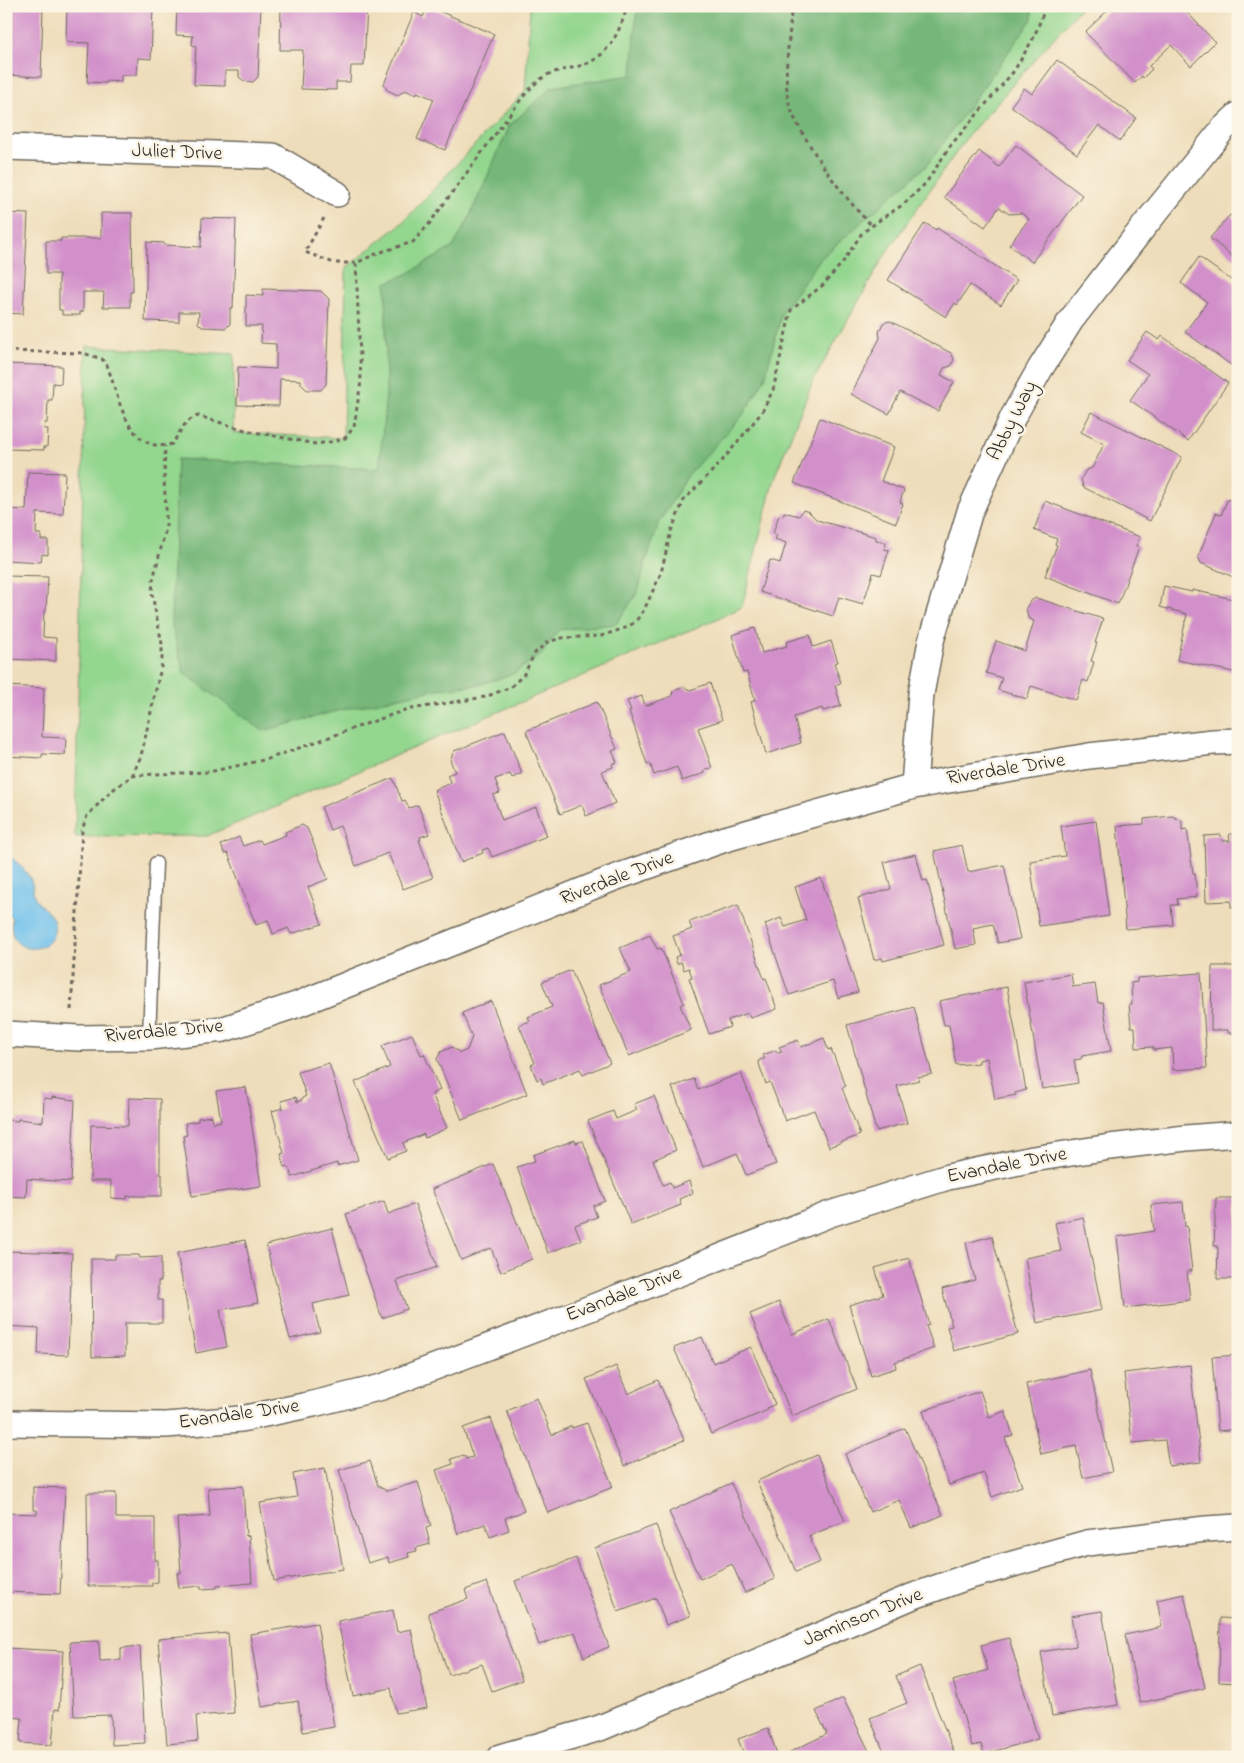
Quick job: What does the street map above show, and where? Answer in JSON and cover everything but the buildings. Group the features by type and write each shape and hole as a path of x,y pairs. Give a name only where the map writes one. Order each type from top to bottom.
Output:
{"street":[{"name":"Abby Way","path":"914,786 921,694 931,641 970,511 1012,417 1071,320 1144,225 1223,129 1238,114"},
{"name":"Juliet Drive","path":"6,147 273,156 337,194"},
{"name":"Riverdale Drive","path":"6,1034 70,1038 149,1038 224,1028 296,1005 624,875 725,839 914,786 1089,756 1213,742 1238,741"},
{"name":"Evandale Drive","path":"6,1423 166,1425 241,1419 313,1404 382,1387 830,1214 948,1177 1033,1159 1110,1147 1238,1134"},
{"name":"Jaminson Drive","path":"500,1757 600,1728 911,1597 967,1577 1087,1543 1238,1527"}],"lane":[{"path":"149,1038 156,863"}],"path":[{"path":"337,194 305,252 334,263 356,264 378,253 413,242 429,224 535,83 548,75 593,61 608,48 618,32 626,6"},
{"path":"791,6 786,76 788,100 798,126 823,168 849,202 872,226"},
{"path":"132,776 209,772 268,759 405,710 485,697 510,687 524,674 535,653 547,642 562,638 601,636 628,627 644,610 661,573 671,531 684,500 722,461 762,412 773,390 791,310 822,285 843,262 862,233 904,204 926,183 951,145 1014,71 1034,37 1046,6"},
{"path":"6,350 83,353 102,359 107,365 130,427 139,437 151,444 165,446 172,444 190,418 198,416 250,431 316,444 336,441 345,438 354,427 361,381 356,264"},
{"path":"70,1038 82,830 87,816 111,791 132,776 142,756 162,663 162,644 152,594 153,580 166,528 165,446"}],"green space":[{"path":"530,6 1082,6 967,137 886,253 813,381 774,478 742,607 207,836 75,837 86,346 234,354 233,433 343,438 346,268 402,223 525,91"},
{"path":"637,6 1032,6 1032,19 927,165 820,259 782,312 765,378 743,415 688,475 660,521 646,561 638,592 616,624 558,630 542,654 513,674 478,685 437,689 333,712 263,731 184,673 171,622 177,459 379,469 386,395 386,283 407,274 453,247 468,220 510,125 552,87 632,75"}],"water":[{"path":"6,854 28,874 35,898 53,919 54,933 49,941 42,946 24,947 16,941 12,932 12,918 6,912"}]}
